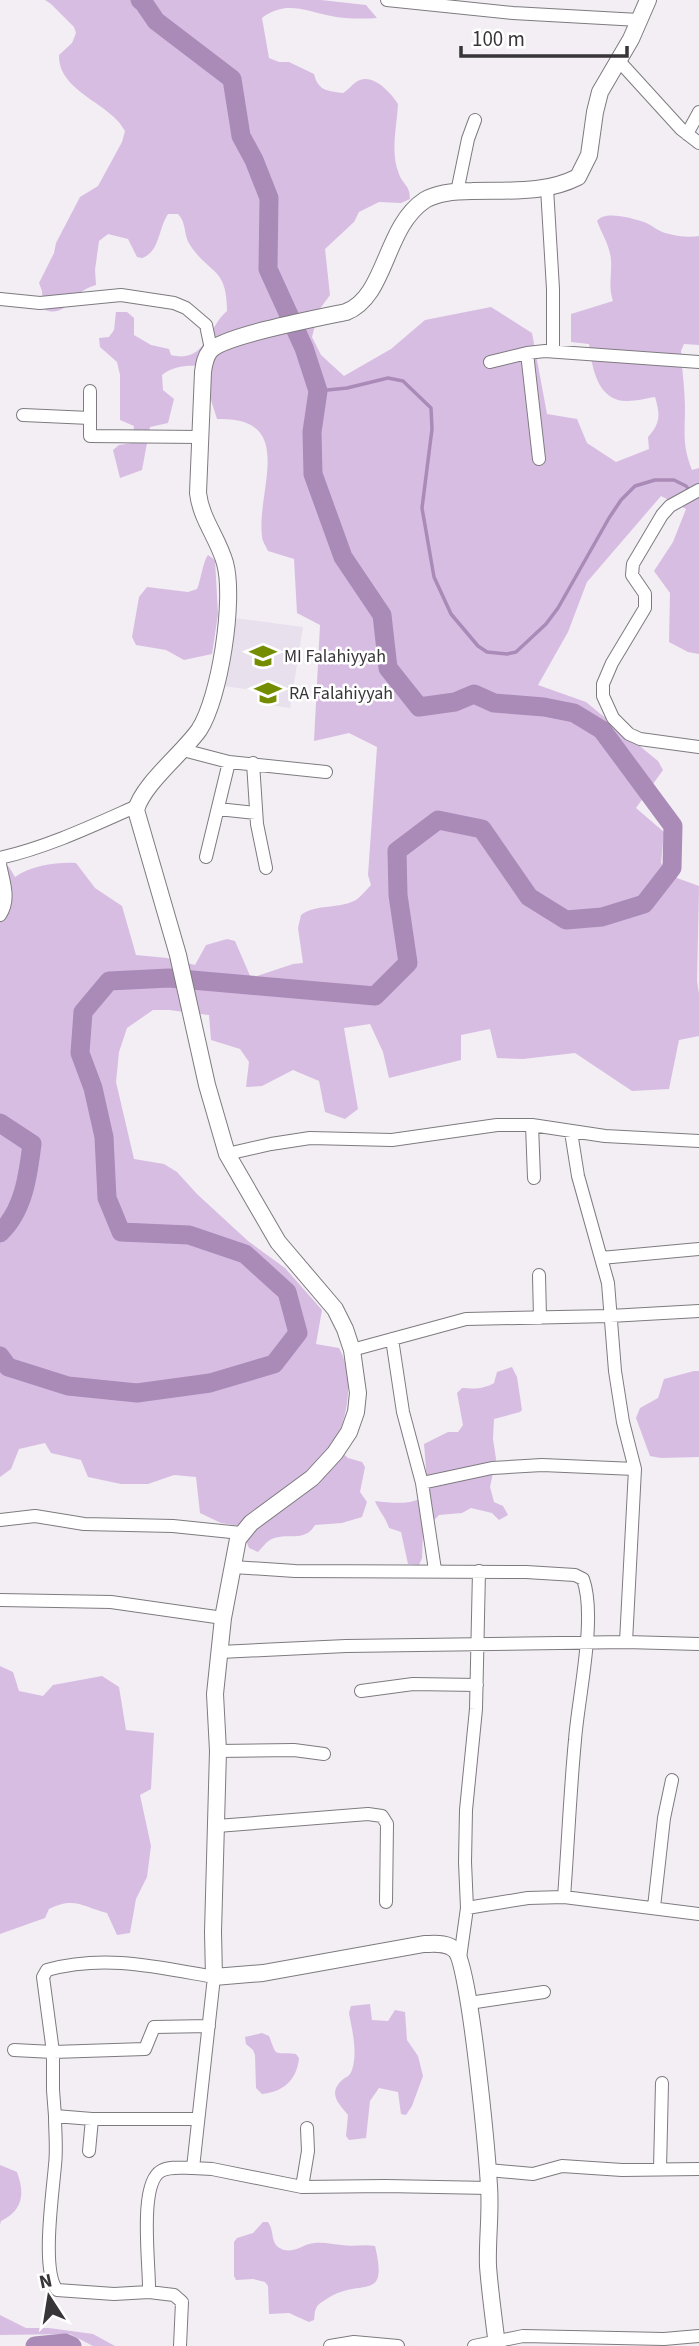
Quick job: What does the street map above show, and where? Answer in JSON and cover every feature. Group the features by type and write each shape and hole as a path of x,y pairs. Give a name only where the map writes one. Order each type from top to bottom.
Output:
{"main road":[{"path":"497,2343 489,2270 490,2188 469,2003 460,1958 455,1950 448,1945 424,1944 244,1976 214,1977 218,1751 215,1694 223,1618 241,1533 312,1478 335,1453 349,1432 356,1412 358,1393 352,1350 335,1309 278,1242 227,1154 207,1084 178,955 138,821 137,806 199,729 212,701 229,610 229,581 221,552 200,507 198,485 203,372 211,349 236,337 353,309 365,300 372,290 393,240 408,216 430,198 457,192 547,188 578,177 589,155 600,92 619,61 648,0"}],"street":[{"path":"387,0 513,13 639,20"},
{"path":"619,61 699,143"},
{"path":"688,134 699,112"},
{"path":"457,192 468,139 475,120"},
{"path":"547,188 554,351"},
{"path":"0,299 40,303 121,295 174,303 186,308 206,325 211,349"},
{"path":"490,362 527,353 554,351 699,362"},
{"path":"527,353 539,459"},
{"path":"90,391 88,434 91,437 200,437"},
{"path":"23,415 90,418"},
{"path":"699,490 670,506 633,564 632,575 645,594 645,608 612,663 603,684 603,695 612,718 629,734 640,739 699,747"},
{"path":"183,750 229,762 326,772"},
{"path":"206,857 229,762"},
{"path":"253,763 256,813 267,868"},
{"path":"0,858 31,851 137,806"},
{"path":"218,809 256,813"},
{"path":"0,864 7,897 0,915"},
{"path":"227,1154 310,1138 392,1140 497,1125 532,1125 571,1132 699,1141"},
{"path":"532,1125 534,1178"},
{"path":"571,1132 578,1176 608,1283 619,1396 635,1469 626,1642"},
{"path":"601,1258 699,1249"},
{"path":"539,1275 540,1318"},
{"path":"352,1350 466,1319 699,1311"},
{"path":"392,1339 403,1412 422,1483 435,1570"},
{"path":"422,1483 492,1468 542,1465 635,1469"},
{"path":"0,1520 35,1516 84,1524 173,1526 241,1533"},
{"path":"233,1567 295,1572 479,1571 579,1576 583,1579 587,1591 588,1642 575,1740 565,1897"},
{"path":"460,1958 467,1908 466,1810 477,1709 479,1571"},
{"path":"0,1600 111,1602 223,1618"},
{"path":"220,1652 588,1642 699,1644"},
{"path":"361,1691 413,1684 477,1685"},
{"path":"218,1751 293,1749 324,1755"},
{"path":"654,1907 672,1780"},
{"path":"217,1826 368,1814 382,1816 387,1824 386,1902"},
{"path":"467,1908 528,1898 565,1897 699,1914"},
{"path":"180,2346 182,2302 174,2295 149,2292 114,2294 54,2288 49,2224 56,2163 55,2116 53,2052 43,1977 47,1970 96,1962 131,1962 214,1977 193,2168"},
{"path":"469,2003 544,1992"},
{"path":"14,2050 53,2052 145,2049 154,2027 209,2026"},
{"path":"660,2169 662,2083"},
{"path":"55,2116 92,2119 198,2119"},
{"path":"89,2151 92,2119"},
{"path":"302,2187 307,2128"},
{"path":"488,2170 533,2174 562,2165 622,2169 699,2169"},
{"path":"149,2292 147,2218 150,2184 160,2171 169,2168 212,2169 302,2187 490,2188"},
{"path":"474,2346 523,2336 664,2339 699,2336"},
{"path":"330,2346 354,2342 397,2346"}],"shaded area":[{"path":"45,0 321,0 366,5 377,18 342,18 288,8 279,9 262,18 269,58 289,62 314,74 321,87 333,92 343,93 362,79 374,81 386,89 398,104 396,166 408,188 410,199 401,203 379,202 359,212 354,222 325,249 330,295 319,310 312,337 321,355 344,376 391,349 425,320 491,307 532,333 547,414 577,419 587,443 616,462 649,449 648,437 658,418 655,397 631,401 609,396 594,372 589,344 571,342 571,314 613,301 610,255 597,221 601,218 612,215 626,217 644,222 665,233 699,236 699,345 684,344 681,351 685,446 692,470 699,468 699,654 688,652 669,642 670,593 654,571 673,542 686,509 661,496 587,582 568,632 538,685 586,702 658,761 663,770 636,808 664,832 661,863 677,878 699,886 699,1036 679,1040 669,1089 632,1091 575,1053 523,1059 497,1058 490,1029 461,1035 461,1060 389,1078 383,1052 370,1024 344,1028 358,1109 345,1119 325,1112 319,1081 293,1070 262,1086 246,1087 249,1062 240,1049 211,1040 209,1015 153,1010 127,1028 119,1052 116,1082 134,1159 164,1164 177,1172 248,1241 285,1268 322,1310 316,1344 339,1348 347,1371 346,1410 334,1445 348,1458 362,1462 365,1467 360,1492 367,1502 362,1517 342,1523 315,1525 311,1531 300,1536 276,1538 268,1541 258,1552 249,1548 240,1526 221,1523 200,1513 196,1477 174,1475 148,1484 121,1484 88,1477 81,1460 51,1453 45,1443 19,1449 11,1469 0,1477 0,860 9,867 15,877 44,866 76,863 95,888 122,906 136,955 167,958 195,965 206,945 227,939 235,941 251,978 303,963 298,928 301,915 313,909 354,901 371,885 368,875 377,747 349,733 314,741 320,625 297,613 294,559 268,551 263,540 262,518 268,460 265,443 257,430 242,421 217,419 211,400 209,367 179,367 162,375 163,390 174,399 168,423 150,427 142,470 120,478 113,450 119,445 132,443 134,426 120,420 120,375 117,362 100,347 99,338 109,337 114,330 116,312 127,312 134,318 134,335 151,345 169,349 171,355 183,356 199,350 227,311 221,279 190,245 178,214 168,214 156,245 142,258 137,257 128,239 108,234 99,241 96,285 88,288 62,309 43,309 39,283 56,243 80,197 98,186 122,142 125,131 118,121 67,79 61,68 59,55 72,43 76,33 74,27"},
{"path":"208,555 215,560 218,614 212,654 184,660 166,650 136,645 132,637 139,597 147,587 188,592 197,589"},
{"name":"MI Falahiyyah","path":"234,618 303,627 290,708 257,703 259,691 223,686"},
{"path":"512,1367 517,1377 522,1410 494,1419 496,1459 490,1487 494,1502 503,1506 508,1515 499,1520 492,1513 471,1508 462,1513 439,1515 423,1532 422,1558 419,1565 408,1564 401,1532 389,1528 375,1501 409,1502 428,1494 424,1444 448,1432 458,1432 463,1425 457,1393 462,1388 490,1385 494,1383 497,1372"},
{"path":"699,1371 699,1457 650,1456 636,1418 640,1408 658,1398 664,1379"},
{"path":"0,1666 13,1672 19,1691 43,1696 53,1685 102,1676 119,1687 126,1730 154,1733 151,1789 140,1795 151,1846 147,1877 136,1899 130,1933 117,1935 107,1913 65,1903 49,1909 45,1918 0,1934"},
{"path":"370,2004 372,2020 388,2021 395,2010 405,2012 407,2040 418,2056 423,2076 406,2115 401,2114 398,2092 379,2088 370,2101 366,2138 349,2140 346,2136 348,2115 336,2099 335,2090 350,2074 354,2063 354,2041 349,2013 351,2006"},
{"path":"262,2033 269,2036 277,2053 296,2054 299,2058 298,2066 288,2084 276,2091 262,2094 256,2088 255,2055 246,2044 245,2037"},
{"path":"0,2165 17,2172 21,2194 14,2212 1,2221 0,2225"},
{"path":"263,2222 270,2225 276,2245 286,2250 317,2243 375,2246 378,2276 375,2282 328,2298 318,2306 314,2320 309,2322 289,2313 269,2314 268,2286 265,2282 253,2279 236,2280 234,2276 234,2242 237,2238 253,2233"},
{"path":"0,2315 26,2328 93,2334 115,2346 93,2346 70,2334 0,2335"}],"waterway":[{"path":"0,1356 8,1367 68,1386 137,1393 210,1383 274,1364 298,1333 287,1292 245,1254 189,1235 121,1232 107,1198 104,1137 93,1088 80,1053 83,1012 109,981 169,978 375,996 408,963 398,895 397,851 438,820 482,829 529,897 566,920 602,917 644,904 672,868 673,826 602,730 574,713 544,707 494,703 474,694 455,702 419,707 388,668 382,615 343,557 313,474 312,432 318,391 304,348 268,269 269,198 241,136 232,79 156,21 140,0"},
{"path":"318,391 347,388 388,378 403,381 431,408 432,429 422,508 434,577 451,614 478,646 487,652 516,652 546,624 558,608 609,518 635,486 655,480 674,480 690,491"},
{"path":"0,1123 32,1144 20,1203 0,1233"},
{"path":"35,2346 65,2343 72,2346"}],"place":[{"name":"MI Falahiyyah","path":"263,656"},
{"name":"RA Falahiyyah","path":"268,693"}]}
